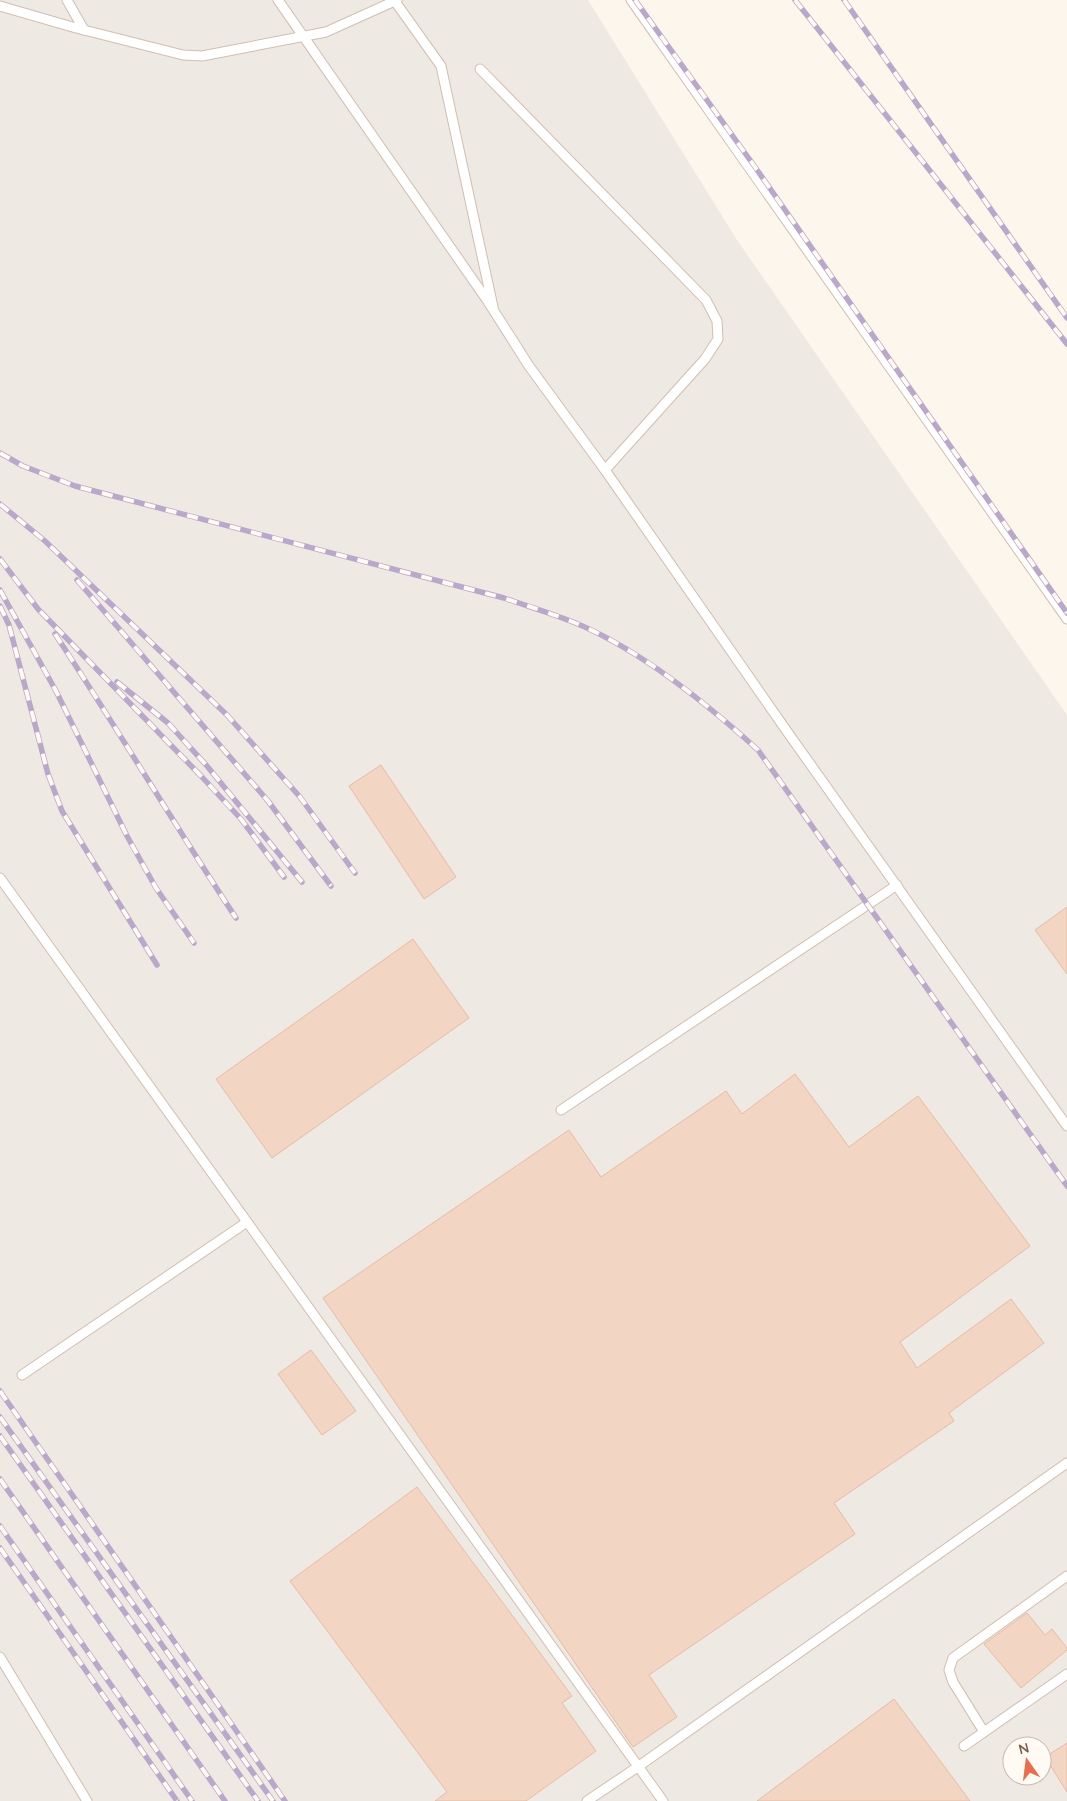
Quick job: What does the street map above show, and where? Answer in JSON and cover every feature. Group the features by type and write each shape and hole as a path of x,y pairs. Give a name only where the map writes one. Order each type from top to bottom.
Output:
{"lane":[{"path":"67,0 84,30"},
{"path":"278,0 495,313 529,366 605,470 1067,1126"},
{"path":"0,6 183,55 202,56 326,32 395,0 441,66 495,313"},
{"path":"631,0 1067,619"},
{"path":"480,69 706,300 717,321 718,339 705,358 605,470"},
{"path":"0,878 663,1801"},
{"path":"561,1110 896,885"},
{"path":"22,1375 248,1222"},
{"path":"587,1801 1067,1462"},
{"path":"984,1732 953,1682 949,1670 953,1658 1067,1576"},
{"path":"0,1658 87,1801"},
{"path":"964,1746 1067,1674"}],"shaded area":[{"path":"0,0 588,0 737,240 1067,715 1067,1801 0,1801"}],"building":[{"path":"381,765 456,877 424,899 349,786"},
{"path":"1067,907 1067,974 1035,930"},
{"path":"413,939 469,1018 272,1158 216,1079"},
{"path":"795,1074 849,1147 918,1096 1030,1246 900,1342 917,1368 1011,1299 1044,1343 949,1413 954,1421 834,1503 855,1534 649,1675 677,1717 633,1747 323,1298 569,1130 601,1177 726,1091 742,1114"},
{"path":"311,1350 356,1411 322,1435 278,1374"},
{"path":"417,1487 572,1696 562,1703 596,1751 526,1801 435,1801 447,1792 290,1581"},
{"path":"1027,1613 1045,1635 1052,1629 1067,1650 1021,1688 984,1644"},
{"path":"894,1699 970,1801 757,1801"},
{"path":"1067,1743 1067,1792 1052,1768 1052,1753"}],"railway":[{"path":"635,0 755,167 1067,613"},
{"path":"795,0 1067,344"},
{"path":"844,0 1067,318"},
{"path":"0,453 23,466 75,486 504,598 573,622 597,633 622,646 670,678 758,750 1067,1186"},
{"path":"0,504 45,541 227,715 300,797 355,873"},
{"path":"0,559 38,609 241,819 284,877"},
{"path":"77,580 268,801 331,886"},
{"path":"0,590 56,691 127,836 156,888 194,943"},
{"path":"0,606 9,625 48,774 62,811 157,965"},
{"path":"55,634 236,918"},
{"path":"117,682 168,723 207,766 302,882"},
{"path":"0,1391 285,1801"},
{"path":"0,1417 273,1801"},
{"path":"0,1436 258,1801"},
{"path":"0,1479 225,1801"},
{"path":"0,1526 192,1801"},
{"path":"0,1548 177,1801"}]}
